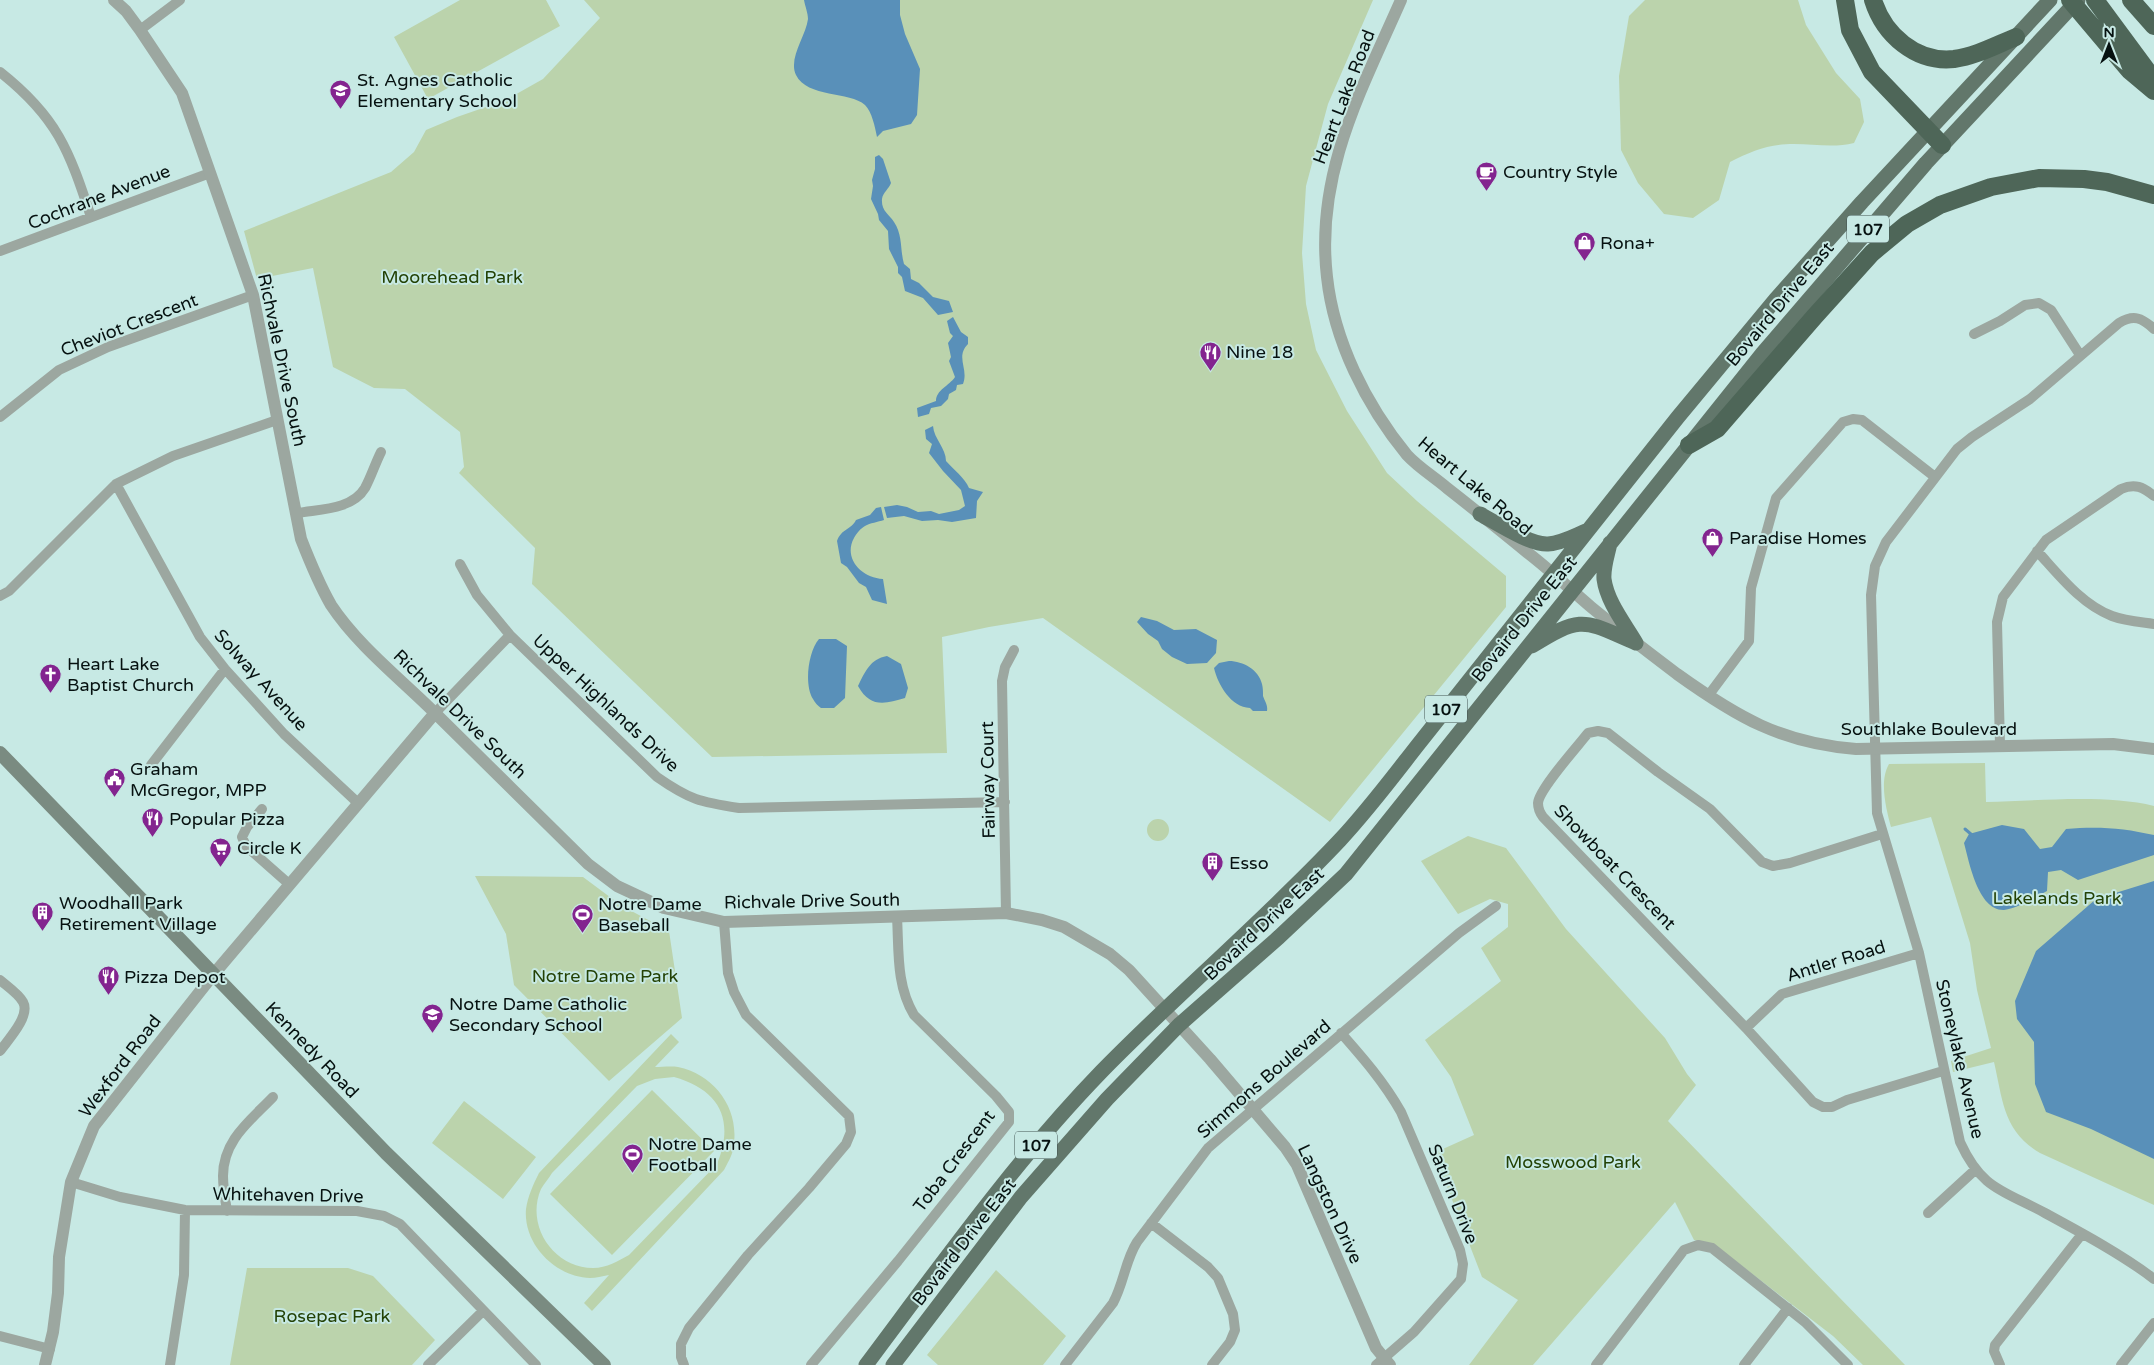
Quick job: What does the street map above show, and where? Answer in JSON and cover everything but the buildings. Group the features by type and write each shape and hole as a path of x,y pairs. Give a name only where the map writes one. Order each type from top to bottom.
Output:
{"highway":[{"path":"1846,0 1850,30 1872,72 1942,146"},
{"path":"1874,0 1882,21 1902,45 1918,54 1935,59 1954,59 1978,53 2016,37"},
{"path":"2070,0 2129,70 2154,91"},
{"path":"2095,0 2154,80"},
{"path":"2131,0 2154,26"},
{"path":"1689,445 1717,428 1815,316 1890,237 1907,224 1940,205 1991,187 2039,178 2084,178 2154,195"}],"main road":[{"name":"Bovaird Drive East","path":"893,1365 1021,1197 1107,1099 1179,1025 1279,937 1346,874 1610,541 1647,499 1818,288 1942,146 2078,0"},
{"name":"Bovaird Drive East","path":"866,1365 1004,1182 1093,1081 1164,1009 1340,841 1379,796 1553,574 1775,300 1862,202 2045,6"},
{"path":"1480,514 1536,542 1542,543 1563,541 1589,529"},
{"path":"1610,541 1604,571 1606,586 1609,597 1636,643"},
{"path":"1522,652 1559,629 1580,623 1591,624 1636,643"},
{"name":"Kennedy Road","path":"0,753 393,1159 604,1365"}],"street":[{"name":"Richvale Drive South","path":"114,0 126,11 140,30 182,93 253,294 277,420 304,545 318,581 332,606 389,670 588,864 617,886 664,908 724,922 1006,913 1042,920 1064,927 1110,954 1129,970 1179,1025"},
{"path":"140,30 180,0"},
{"name":"Heart Lake Road","path":"1401,0 1350,119 1334,168 1328,194 1325,223 1327,279 1339,333 1360,382 1379,415 1409,457 1572,590"},
{"path":"0,72 39,107 65,144 91,217"},
{"name":"Cochrane Avenue","path":"0,251 210,173"},
{"name":"Cheviot Crescent","path":"0,417 59,370 108,347 253,294"},
{"path":"1974,334 2000,321 2025,305 2039,303 2051,310 2080,355"},
{"name":"Stoneylake Avenue","path":"2154,329 2140,318 2126,318 2030,399 1964,443 1935,477 1886,542 1875,566 1871,595 1876,800 1882,834 1919,953 1956,1131 1975,1170 2003,1193 2082,1234 2154,1279"},
{"path":"1708,696 1749,641 1751,588 1776,498 1843,422 1853,419 1862,420 1935,477"},
{"path":"0,596 9,591 116,484 173,456 277,420"},
{"path":"298,513 340,506 355,498 364,490 381,452"},
{"name":"Solway Avenue","path":"116,484 200,637 224,669 284,734 358,803"},
{"path":"2000,746 1997,622 1999,610 2010,586 2037,551 2055,533 2121,490 2129,486 2137,486 2154,496"},
{"path":"2037,551 2074,591 2094,607 2114,617 2154,624"},
{"name":"Upper Highlands Drive","path":"460,564 477,595 510,635 657,777 682,794 700,802 739,808 1005,802"},
{"name":"Southlake Boulevard","path":"1572,590 1636,643 1708,696 1738,715 1789,737 1828,746 1875,749 2113,744 2154,749"},
{"path":"434,713 510,635"},
{"name":"Fairway Court","path":"1006,913 1002,681 1005,667 1014,650"},
{"path":"151,765 224,669"},
{"name":"Wexford Road","path":"45,1365 50,1349 58,1293 58,1257 71,1182 94,1126 213,975 434,713"},
{"name":"Showboat Crescent","path":"1882,834 1790,863 1778,866 1768,865 1756,857 1710,809 1608,733 1598,731 1588,733 1547,786 1538,802 1539,810 1543,817 1746,1028 1800,1085 1813,1102 1823,1108 1832,1108 1848,1100 1944,1071"},
{"path":"262,809 247,827 242,837 246,846 289,884"},
{"name":"Simmons Boulevard","path":"1065,1365 1118,1295 1130,1254 1151,1222 1208,1148 1459,933 1496,906"},
{"name":"Toba Crescent","path":"810,1365 898,1262 1008,1122 1009,1112 996,1096 914,1015 905,1000 901,983 897,917"},
{"path":"684,1365 681,1357 681,1344 689,1328 748,1255 846,1144 851,1132 849,1116 746,1015 734,992 728,972 724,922"},
{"name":"Antler Road","path":"1746,1028 1782,994 1919,953"},
{"path":"0,980 23,1002 25,1010 23,1018 0,1051"},
{"name":"Langston Drive","path":"1179,1025 1254,1110 1285,1147 1297,1165 1383,1363"},
{"name":"Saturn Drive","path":"1341,1033 1388,1090 1400,1112 1452,1232 1463,1264 1461,1279 1414,1332 1383,1363"},
{"path":"227,1210 223,1176 226,1156 232,1140 273,1097"},
{"path":"1928,1213 1975,1170"},
{"name":"Whitehaven Drive","path":"71,1182 120,1197 185,1210 356,1211 384,1216 400,1224 536,1365"},
{"path":"170,1365 184,1275 185,1210"},
{"path":"1151,1222 1208,1267 1218,1278 1233,1314 1235,1330 1230,1342 1212,1365"},
{"path":"2000,1365 1994,1351 1995,1345 2082,1234"},
{"path":"1596,1365 1684,1250 1691,1246 1704,1245 1712,1248 1805,1322 1848,1365"},
{"path":"1744,1365 1788,1308"},
{"path":"428,1365 484,1311"},
{"path":"2121,1365 2154,1323"},
{"path":"0,1336 50,1349"}],"green space":[{"path":"460,0 546,0 560,26 428,99 394,37"},
{"name":"Moorehead Park","path":"584,0 1373,0 1328,104 1306,186 1302,253 1306,304 1316,350 1347,411 1387,473 1417,501 1506,576 1506,607 1330,822 1043,618 942,637 947,753 712,757 532,584 535,548 459,473 464,467 460,432 405,389 374,388 333,367 313,268 257,279 244,231 391,172 414,152 426,130 506,100 543,79 600,18"},
{"path":"1645,0 1798,0 1806,25 1836,73 1860,99 1864,122 1854,143 1832,146 1785,144 1753,151 1730,162 1719,200 1693,218 1664,214 1638,183 1621,150 1619,76 1629,16"},
{"name":"Lakelands Park","path":"1985,763 1986,802 2093,799 2135,802 2154,806 2154,1205 2040,1153 2028,1144 2018,1135 2007,1114 1994,1062 1953,1072 1951,1061 1991,1048 1977,990 1970,943 1931,817 1891,827 1884,795 1884,778 1889,764"},
{"path":"1158,819 1166,822 1169,830 1166,838 1158,841 1150,838 1147,830 1150,822"},
{"name":"Mosswood Park","path":"1468,836 1506,848 1566,929 1665,1038 1696,1085 1668,1121 1905,1365 1863,1365 1833,1336 1716,1246 1694,1240 1675,1202 1533,1365 1469,1365 1518,1300 1482,1277 1434,1153 1474,1135 1451,1077 1425,1040 1501,981 1481,948 1508,927 1508,904 1490,899 1458,914 1421,861"},
{"name":"Notre Dame Park","path":"475,876 583,877 622,906 669,931 682,1018 609,1081 514,985 506,934"},
{"path":"671,1034 679,1042 655,1067 678,1067 692,1071 704,1078 723,1097 733,1121 733,1149 724,1170 592,1311 584,1303 609,1275 590,1278 565,1272 544,1256 530,1234 526,1222 526,1209 539,1173","holes":["674,1077 703,1090 720,1109 724,1134 717,1164 629,1255 608,1265 593,1268 579,1266 566,1261 555,1253 546,1242 540,1230 537,1217 537,1203 541,1189 552,1173 637,1086 655,1079"]},
{"name":"Notre Dame Football","path":"652,1090 714,1151 612,1255 550,1194"},
{"path":"464,1101 536,1157 503,1199 432,1143"},
{"name":"Rosepac Park","path":"247,1268 348,1268 373,1276 435,1340 412,1365 230,1365"},
{"path":"996,1270 1066,1336 1043,1365 938,1365 927,1355"}],"water":[{"path":"804,0 900,0 900,15 905,34 920,69 917,115 911,124 883,131 877,137 871,116 865,105 849,98 819,91 802,82 796,75 794,61 807,26 808,14"},
{"path":"879,155 883,159 891,183 882,199 883,207 897,227 904,264 910,269 911,279 919,283 933,297 949,301 953,312 938,315 923,298 905,291 902,277 898,273 898,267 889,249 888,231 879,220 871,199 875,157"},
{"path":"953,317 961,332 968,337 968,344 964,349 962,358 963,384 957,385 956,390 949,394 948,399 941,406 931,408 929,414 918,417 917,408 936,401 940,391 955,377 949,361 951,357 948,343 953,336 950,333 947,321"},
{"path":"933,426 946,461 962,477 969,488 983,492 977,501 976,518 952,522 938,520 922,521 904,516 887,518 884,507 897,505 918,512 931,511 939,514 959,510 965,506 961,490 929,453 932,444 926,439 925,430"},
{"path":"881,507 884,520 867,525 860,530 851,545 851,553 856,566 861,571 875,578 883,579 887,604 872,600 866,587 859,583 847,567 841,563 837,541 841,534 856,520 870,515 876,508"},
{"path":"1141,617 1157,621 1174,630 1196,629 1217,640 1216,653 1207,663 1187,664 1172,657 1137,622"},
{"path":"819,639 836,639 847,646 845,698 834,708 821,708 810,693 808,669 812,652"},
{"path":"887,656 901,664 908,688 905,698 885,703 873,701 858,686 872,663"},
{"path":"1229,661 1250,667 1258,674 1263,688 1267,711 1253,711 1250,708 1243,707 1226,694 1214,668 1219,663"},
{"path":"2002,825 2024,829 2040,849 2052,847 2066,829 2121,829 2154,835 2154,855 2078,880 2061,870 2048,872 2047,891 2021,905 2004,910 1995,908 1981,894 1972,872 1964,843 1969,834"},
{"path":"2154,881 2154,1159 2091,1129 2046,1112 2035,1084 2034,1042 2017,1019 2015,1001 2036,951 2096,899"}],"waterway":[{"path":"1965,829 1972,835"}],"place":[{"name":"St. Agnes Catholic Elementary School","path":"341,109"},
{"name":"Country Style","path":"1487,191"},
{"name":"Rona+","path":"1584,262"},
{"name":"Nine 18","path":"1210,371"},
{"name":"Paradise Homes","path":"1713,557"},
{"name":"Heart Lake Baptist Church","path":"51,693"},
{"name":"Graham McGregor, MPP","path":"114,798"},
{"name":"Popular Pizza","path":"153,838"},
{"name":"Circle K","path":"221,867"},
{"name":"Esso","path":"1213,882"},
{"name":"Woodhall Park Retirement Village","path":"43,932"},
{"name":"Notre Dame Baseball","path":"582,933"},
{"name":"Pizza Depot","path":"108,996"},
{"name":"Notre Dame Catholic Secondary School","path":"433,1033"},
{"name":"Notre Dame Football","path":"632,1173"}]}
